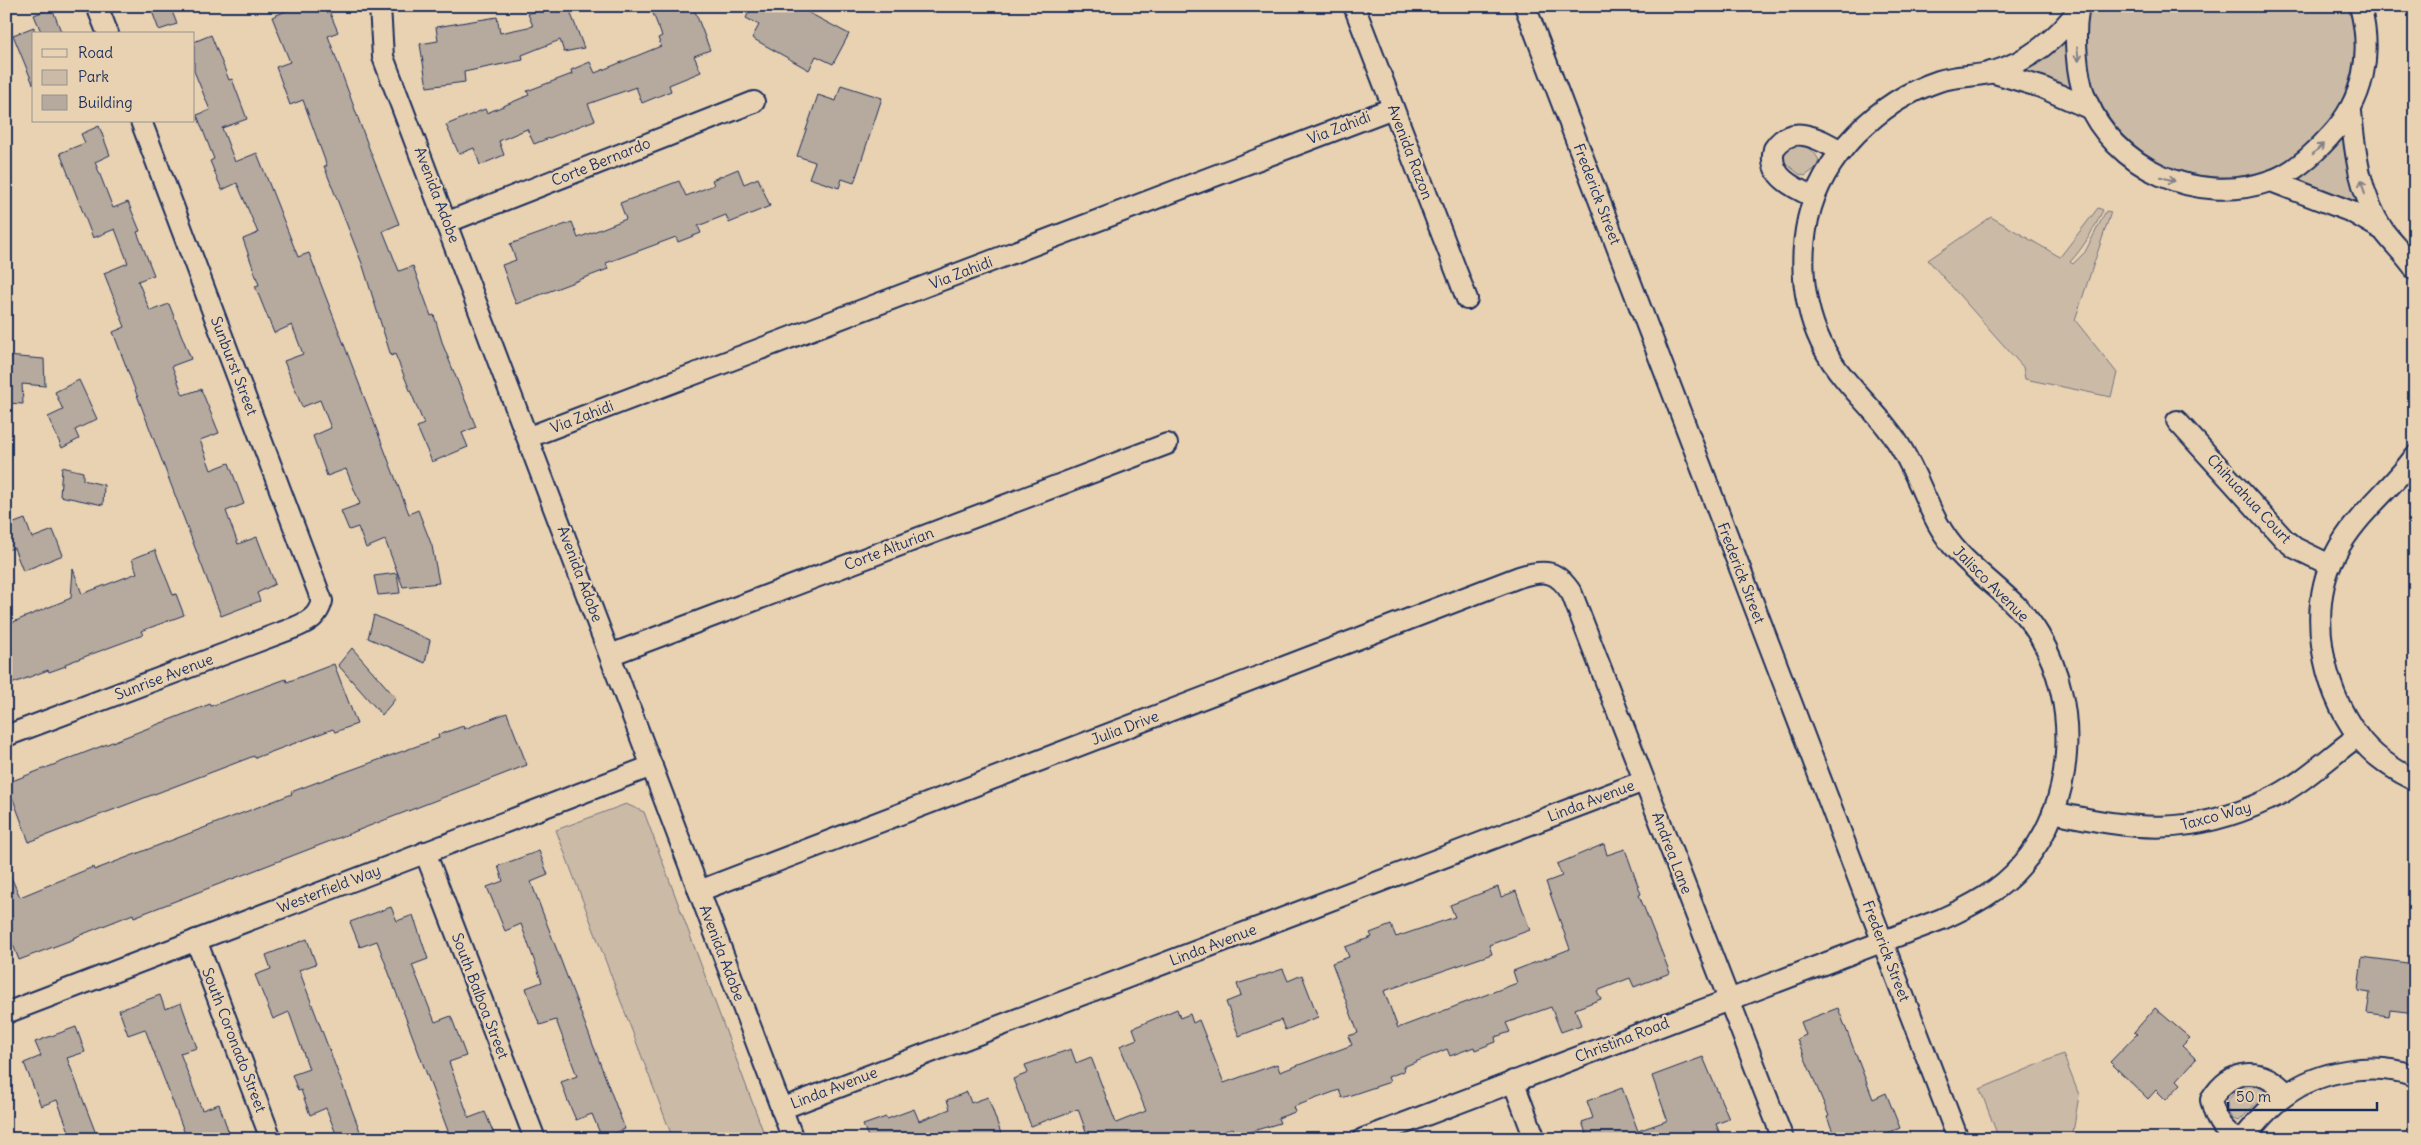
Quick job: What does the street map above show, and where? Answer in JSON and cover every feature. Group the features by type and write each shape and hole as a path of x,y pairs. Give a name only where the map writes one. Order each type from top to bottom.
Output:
{"street":[{"path":"97,6 107,32"},
{"name":"Avenida Adobe","path":"380,6 383,57 448,222 793,1139"},
{"name":"Avenida Razon","path":"1354,6 1467,298"},
{"name":"Frederick Street","path":"1525,6 1958,1139"},
{"path":"2360,6 2364,21 2366,48 2364,69 2351,112 2354,144 2366,199 2384,231 2415,269"},
{"path":"2078,8 2075,27 2084,95 2104,131 2121,149 2161,177 2187,185 2217,188 2245,187 2271,181 2294,168 2314,153 2351,112"},
{"name":"Jalisco Avenue","path":"1882,942 1955,914 1994,892 2022,866 2035,849 2053,812 2067,743 2063,696 2050,659 2039,635 2027,617 1958,552 1947,538 1920,490 1904,452 1890,431 1830,360 1821,344 1808,305 1803,279 1805,235 1814,197 1841,151 1876,115 1897,100 1941,80 1991,72 2015,63 2036,51 2058,34 2078,8"},
{"name":"Jalisco Avenue","path":"1991,72 2041,87 2091,109"},
{"name":"Corte Bernardo","path":"448,222 754,102"},
{"name":"Via Zahidi","path":"528,437 1393,108"},
{"name":"Sunburst Street","path":"141,122 318,586 322,601 319,612"},
{"path":"1814,197 1788,183 1776,172 1773,162 1774,149 1789,136 1801,134 1809,135 1841,151"},
{"path":"2271,181 2352,212 2384,231"},
{"name":"Chihuahua Court","path":"2177,421 2284,539 2295,548 2330,565"},
{"name":"Corte Alturian","path":"610,655 1167,444"},
{"path":"2415,456 2393,484 2359,519 2336,552 2324,587 2321,613 2324,656 2338,699 2358,736 2384,762 2415,780"},
{"name":"Julia Drive","path":"699,891 1519,577 1537,572 1552,573"},
{"name":"Andrea Lane","path":"1552,573 1564,582 1572,594 1730,999 1782,1139"},
{"name":"Sunrise Avenue","path":"6,736 296,627 310,620 319,612"},
{"name":"Taxco Way","path":"2053,812 2095,821 2150,828 2179,827 2202,823 2269,800 2308,776 2358,736"},
{"name":"Westerfield Way","path":"6,1013 652,766"},
{"name":"Linda Avenue","path":"781,1108 1644,781"},
{"name":"South Balboa Street","path":"425,852 536,1139"},
{"name":"South Coronado Street","path":"196,940 271,1139"},
{"name":"Christina Road","path":"1363,1139 1882,942"},
{"path":"2243,1139 2272,1106 2301,1086 2341,1072 2384,1069 2415,1076"},
{"path":"2237,1139 2220,1125 2214,1115 2211,1100 2219,1087 2230,1079 2252,1073 2277,1082 2287,1094"},
{"path":"1513,1081 1535,1139"}],"green space":[{"path":"2091,6 2349,6 2355,42 2354,60 2350,77 2333,117 2307,147 2275,167 2239,176 2201,176 2164,164 2131,142 2104,109 2093,85 2087,59 2086,32"},
{"path":"2064,39 2067,40 2073,90 2068,90 2048,78 2028,75 2025,68"},
{"path":"2341,139 2345,145 2359,200 2355,203 2299,182 2296,178"},
{"path":"1797,143 1811,150 1819,161 1816,168 1805,176 1799,174 1784,162 1785,150"},
{"path":"2098,208 2103,210 2096,224 2070,262 2073,264 2085,252 2106,211 2111,212 2075,320 2117,373 2111,397 2025,379 2023,367 1928,260 1991,217 2060,257"},
{"path":"626,804 644,812 766,1139 673,1139 556,830"},
{"path":"2063,1054 2079,1095 2072,1139 1999,1139 1980,1089"},
{"path":"2253,1084 2262,1087 2266,1093 2239,1121 2232,1119 2228,1111 2227,1101 2241,1085"}],"building":[{"path":"150,6 170,6 177,24 159,30"},
{"path":"298,6 327,6 338,32 328,36 399,224 383,231 399,271 413,266 431,316 434,315 443,345 476,427 462,433 468,447 432,462 417,427 424,424 395,354 391,356 363,266 324,166 327,166 303,100 290,105 276,67 290,62 272,17"},
{"path":"548,6 568,6 584,48 564,52 560,40 522,55 523,60 464,72 465,82 427,87 420,44 438,41 436,27 497,17 500,33 533,26 528,14"},
{"path":"650,6 693,6 710,50 694,56 701,72 669,85 671,91 642,103 636,87 588,104 595,120 534,144 527,129 499,141 504,155 480,165 474,148 459,154 446,125 485,109 487,113 529,95 527,91 572,74 571,70 590,62 595,73 661,46 658,38 662,36"},
{"path":"752,6 796,6 849,34 833,64 816,56 809,70 752,38 759,25 746,18"},
{"path":"52,8 61,32 41,32 34,15"},
{"path":"34,27 34,32 32,32 32,82 13,35"},
{"path":"211,35 229,80 232,79 247,119 222,128 235,162 257,153 298,257 309,253 409,514 418,510 432,546 439,583 403,587 385,540 366,548 358,527 349,530 341,511 360,504 346,469 327,476 313,436 331,428 320,400 302,407 284,361 303,354 292,325 274,333 255,286 259,285 243,239 258,233 237,183 222,190 210,161 214,159 197,115 210,110 195,73 195,42"},
{"path":"841,85 882,98 854,183 842,179 839,188 809,178 815,162 797,156 818,95 836,101"},
{"path":"99,126 110,155 95,162 113,208 128,202 140,231 137,232 154,275 138,281 150,311 169,304 191,359 172,366 183,395 201,389 219,433 200,440 211,470 229,463 244,504 226,511 238,544 257,537 275,584 257,593 260,601 221,616 113,332 125,327 104,273 128,263 115,229 93,238 60,153 85,143 81,134"},
{"path":"738,169 744,184 758,178 770,206 729,223 726,215 698,226 701,233 678,242 676,237 606,263 608,269 516,304 502,265 516,260 510,244 572,222 578,238 626,219 620,203 679,181 686,196 714,185 712,180"},
{"path":"6,356 44,359 45,386 22,384 23,404 6,403"},
{"path":"79,380 97,419 75,430 79,439 62,448 48,417 63,410 55,392"},
{"path":"62,467 83,472 83,480 104,485 103,505 60,496"},
{"path":"25,519 32,538 53,530 63,555 23,571 14,548 6,550 6,526"},
{"path":"155,550 173,595 176,594 184,615 141,631 143,635 65,664 66,666 49,672 48,670 6,686 6,625 71,598 73,569 82,594 137,573 132,559"},
{"path":"397,573 400,593 378,595 374,576"},
{"path":"374,615 430,640 425,663 368,638"},
{"path":"352,648 396,698 382,715 338,665"},
{"path":"334,664 357,724 335,732 333,729 255,758 254,756 29,842 7,783 210,704 211,706 286,679 287,682"},
{"path":"507,713 527,765 134,917 133,914 19,960 6,927 6,866 20,897 93,867 94,870 292,794 291,792 439,738 438,735 463,726 464,729"},
{"path":"1604,844 1607,855 1625,849 1641,894 1639,895 1670,973 1634,987 1630,978 1597,991 1601,999 1575,1009 1581,1025 1561,1032 1551,1007 1506,1023 1510,1032 1495,1037 1496,1042 1475,1050 1474,1047 1450,1056 1447,1049 1403,1067 1404,1071 1388,1077 1390,1082 1342,1098 1339,1090 1293,1107 1295,1112 1278,1118 1280,1123 1236,1136 1233,1128 1203,1139 1078,1139 1087,1134 1078,1109 1031,1126 1013,1079 1028,1073 1025,1065 1071,1049 1076,1063 1091,1057 1116,1123 1146,1111 1120,1046 1137,1039 1133,1028 1177,1009 1180,1018 1190,1014 1193,1023 1199,1020 1224,1083 1277,1064 1280,1072 1352,1045 1348,1036 1358,1033 1332,963 1349,957 1345,947 1372,937 1370,933 1391,925 1396,937 1455,917 1450,905 1498,887 1501,897 1516,891 1530,930 1489,945 1492,954 1384,991 1398,1028 1517,983 1513,971 1570,949 1546,882 1562,876 1557,864"},
{"path":"539,851 548,875 531,882 625,1129 602,1138 592,1114 576,1120 561,1082 577,1076 556,1020 540,1025 533,1009 526,988 542,982 521,924 505,931 487,887 503,881 498,866"},
{"path":"391,907 397,921 413,915 428,959 412,965 435,1022 451,1016 466,1056 449,1062 469,1118 485,1112 496,1139 451,1139 377,941 360,947 350,922"},
{"path":"307,939 316,964 299,970 363,1139 338,1139 326,1108 310,1115 301,1090 298,1091 292,1075 309,1069 289,1012 273,1019 255,975 271,969 266,955"},
{"path":"2362,957 2415,964 2415,1013 2390,1010 2389,1016 2367,1013 2370,993 2358,991"},
{"path":"1283,969 1288,981 1302,975 1318,1017 1285,1030 1281,1020 1239,1036 1226,1002 1241,996 1237,984"},
{"path":"160,995 165,1009 181,1003 197,1048 180,1053 202,1110 219,1104 231,1139 187,1139 145,1029 128,1035 119,1010"},
{"path":"1838,1008 1873,1099 1886,1093 1900,1128 1873,1139 1844,1139 1842,1134 1835,1137 1827,1117 1829,1116 1797,1039 1806,1035 1801,1022"},
{"path":"2155,1008 2190,1038 2182,1046 2196,1059 2177,1080 2181,1084 2166,1100 2156,1090 2148,1099 2110,1062 2137,1034 2134,1032"},
{"path":"76,1027 85,1052 67,1058 98,1139 72,1139 57,1100 41,1106 24,1063 41,1056 35,1042"},
{"path":"1703,1057 1729,1119 1716,1124 1722,1139 1588,1139 1582,1122 1593,1118 1587,1101 1622,1088 1638,1131 1666,1121 1667,1119 1652,1076"},
{"path":"967,1092 971,1103 988,1097 1003,1139 869,1139 863,1125 914,1109 919,1121 950,1109 947,1100"}]}
